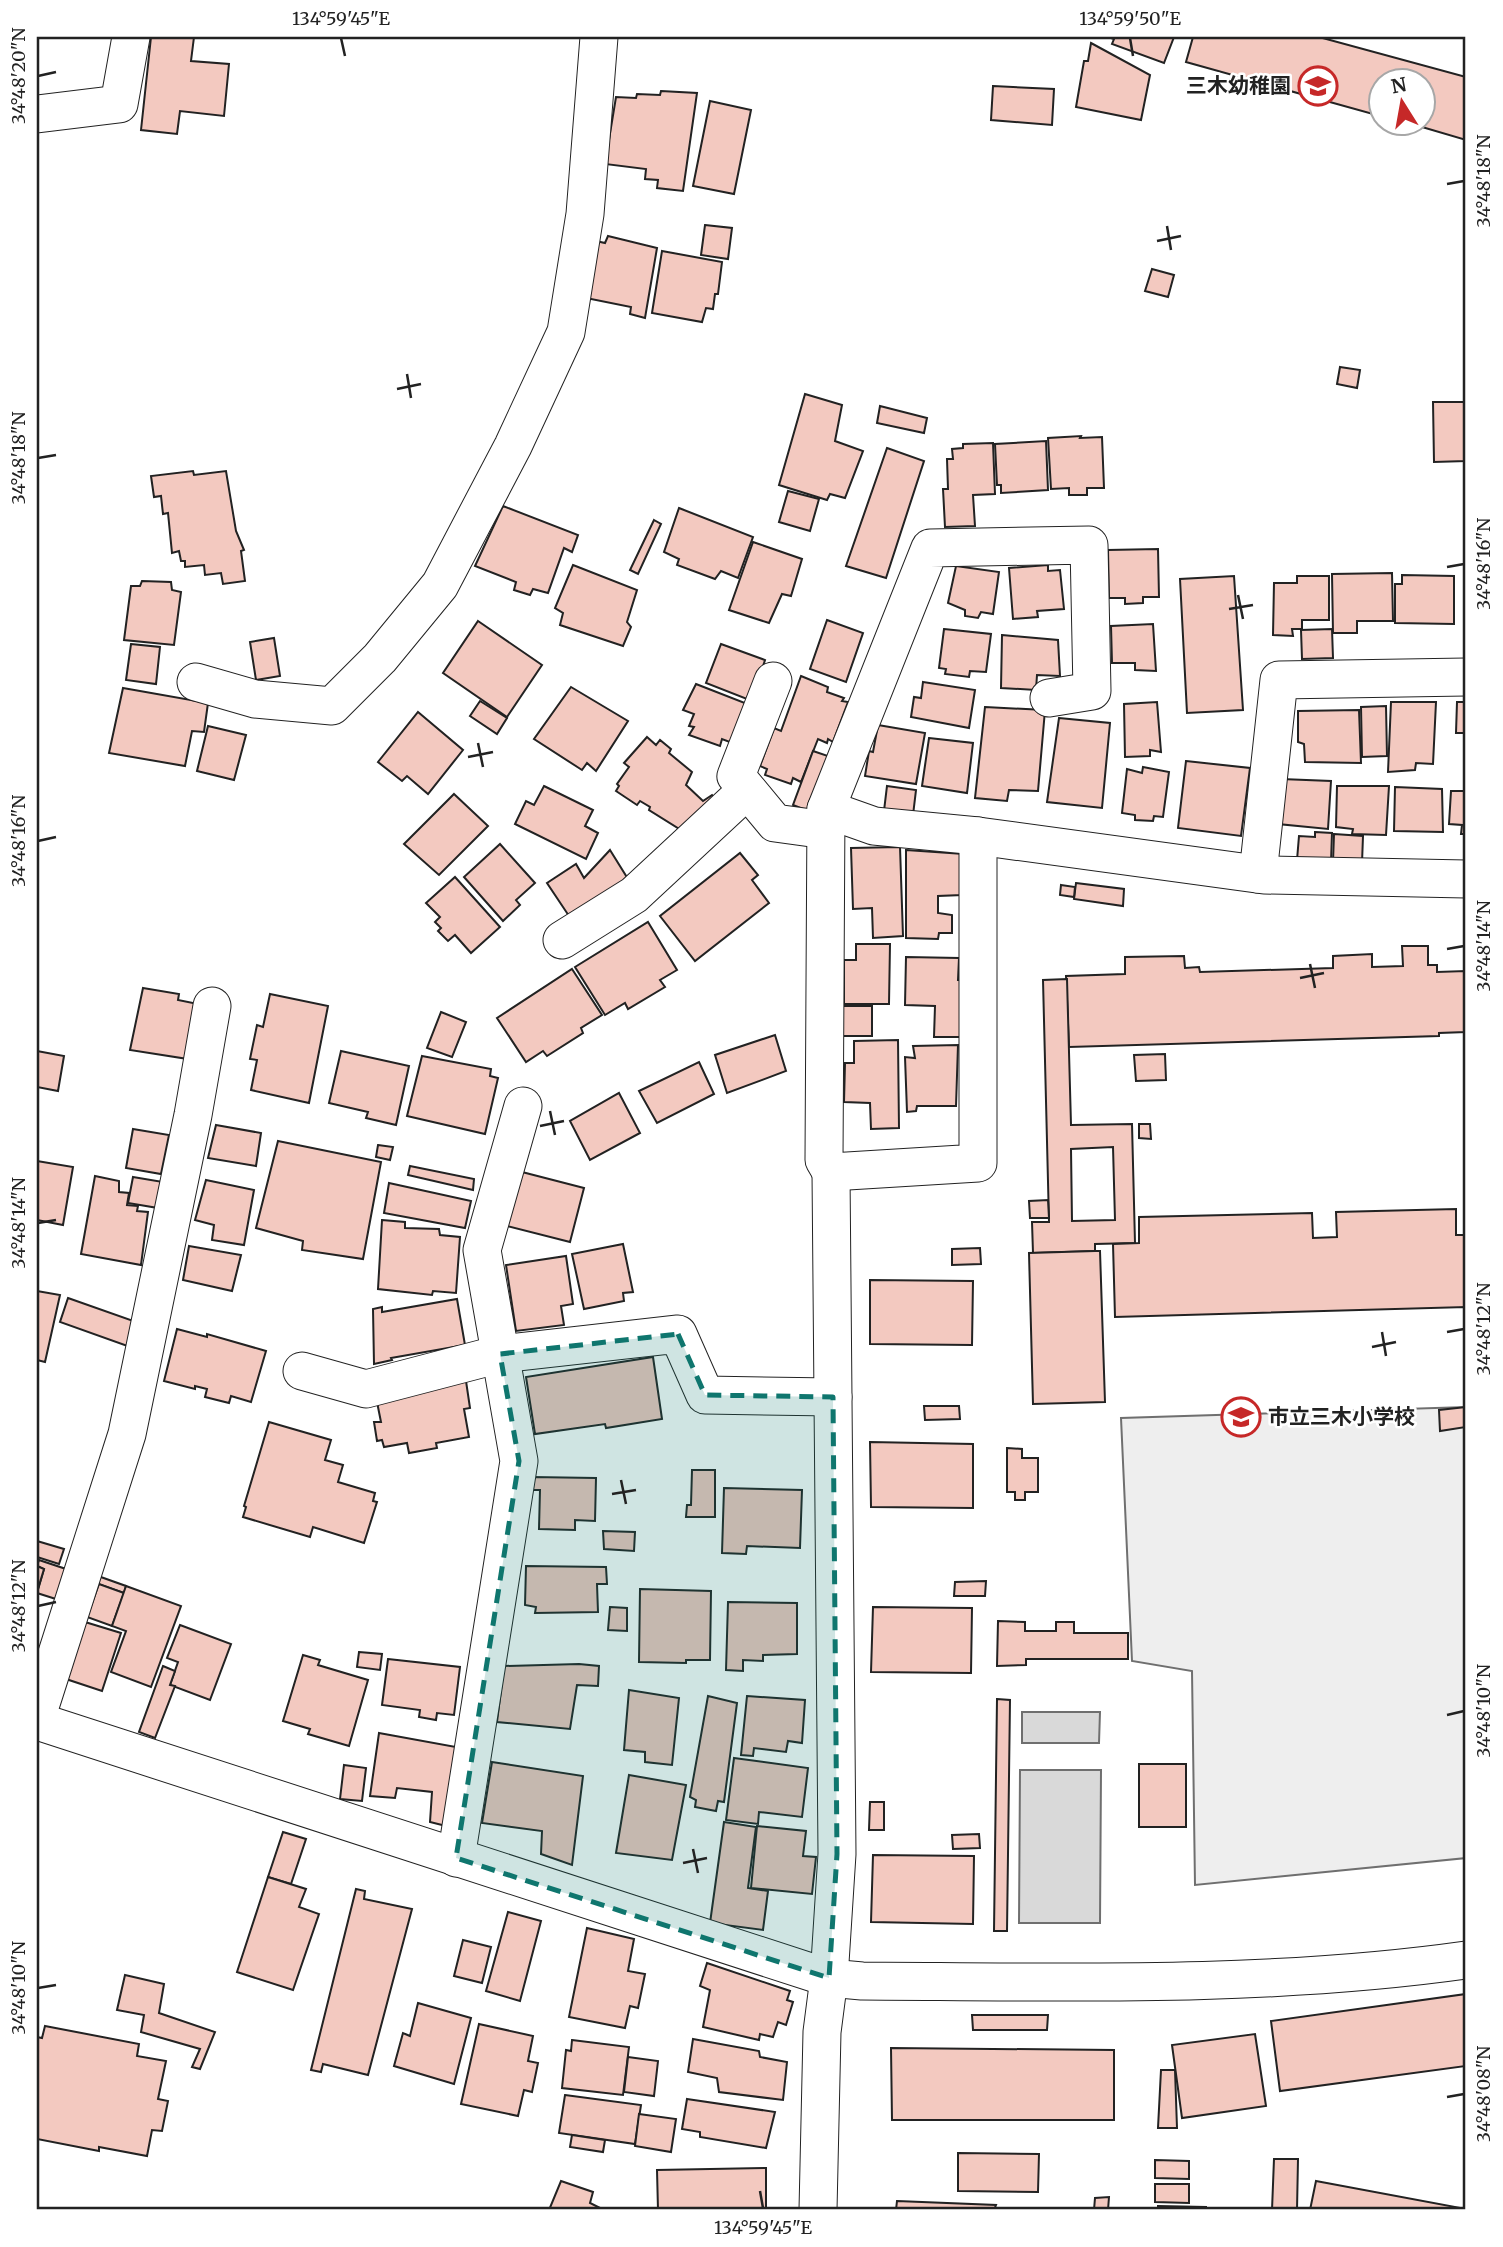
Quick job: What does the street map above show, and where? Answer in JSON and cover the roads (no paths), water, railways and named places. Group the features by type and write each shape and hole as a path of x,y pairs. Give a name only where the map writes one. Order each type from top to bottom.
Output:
{"street":[{"path":"37,114 119,104 131,37"},
{"path":"196,682 255,699 332,706 380,658 440,585 513,446 566,332 585,214 599,37"},
{"path":"818,2210 822,2032 829,1979 837,1854 831,1172 824,1160 826,820 930,548 1089,545 1091,691 1049,698"},
{"path":"1258,874 1279,680 1466,677"},
{"path":"773,681 736,776 775,823 826,820 978,836 1258,874 1466,879"},
{"path":"562,940 634,895 747,790"},
{"path":"831,1172 978,1163 978,836"},
{"path":"212,1006 193,1115 127,1434 37,1718 829,1979 1164,1981 1399,1970 1466,1960"},
{"path":"456,1858 519,1461 482,1250 523,1106"},
{"path":"302,1371 366,1389 500,1354 678,1335 705,1395 833,1396"}],"place":[{"name":"三木幼稚園","path":"1318,86"},
{"name":"市立三木小学校","path":"1241,1417"}]}
